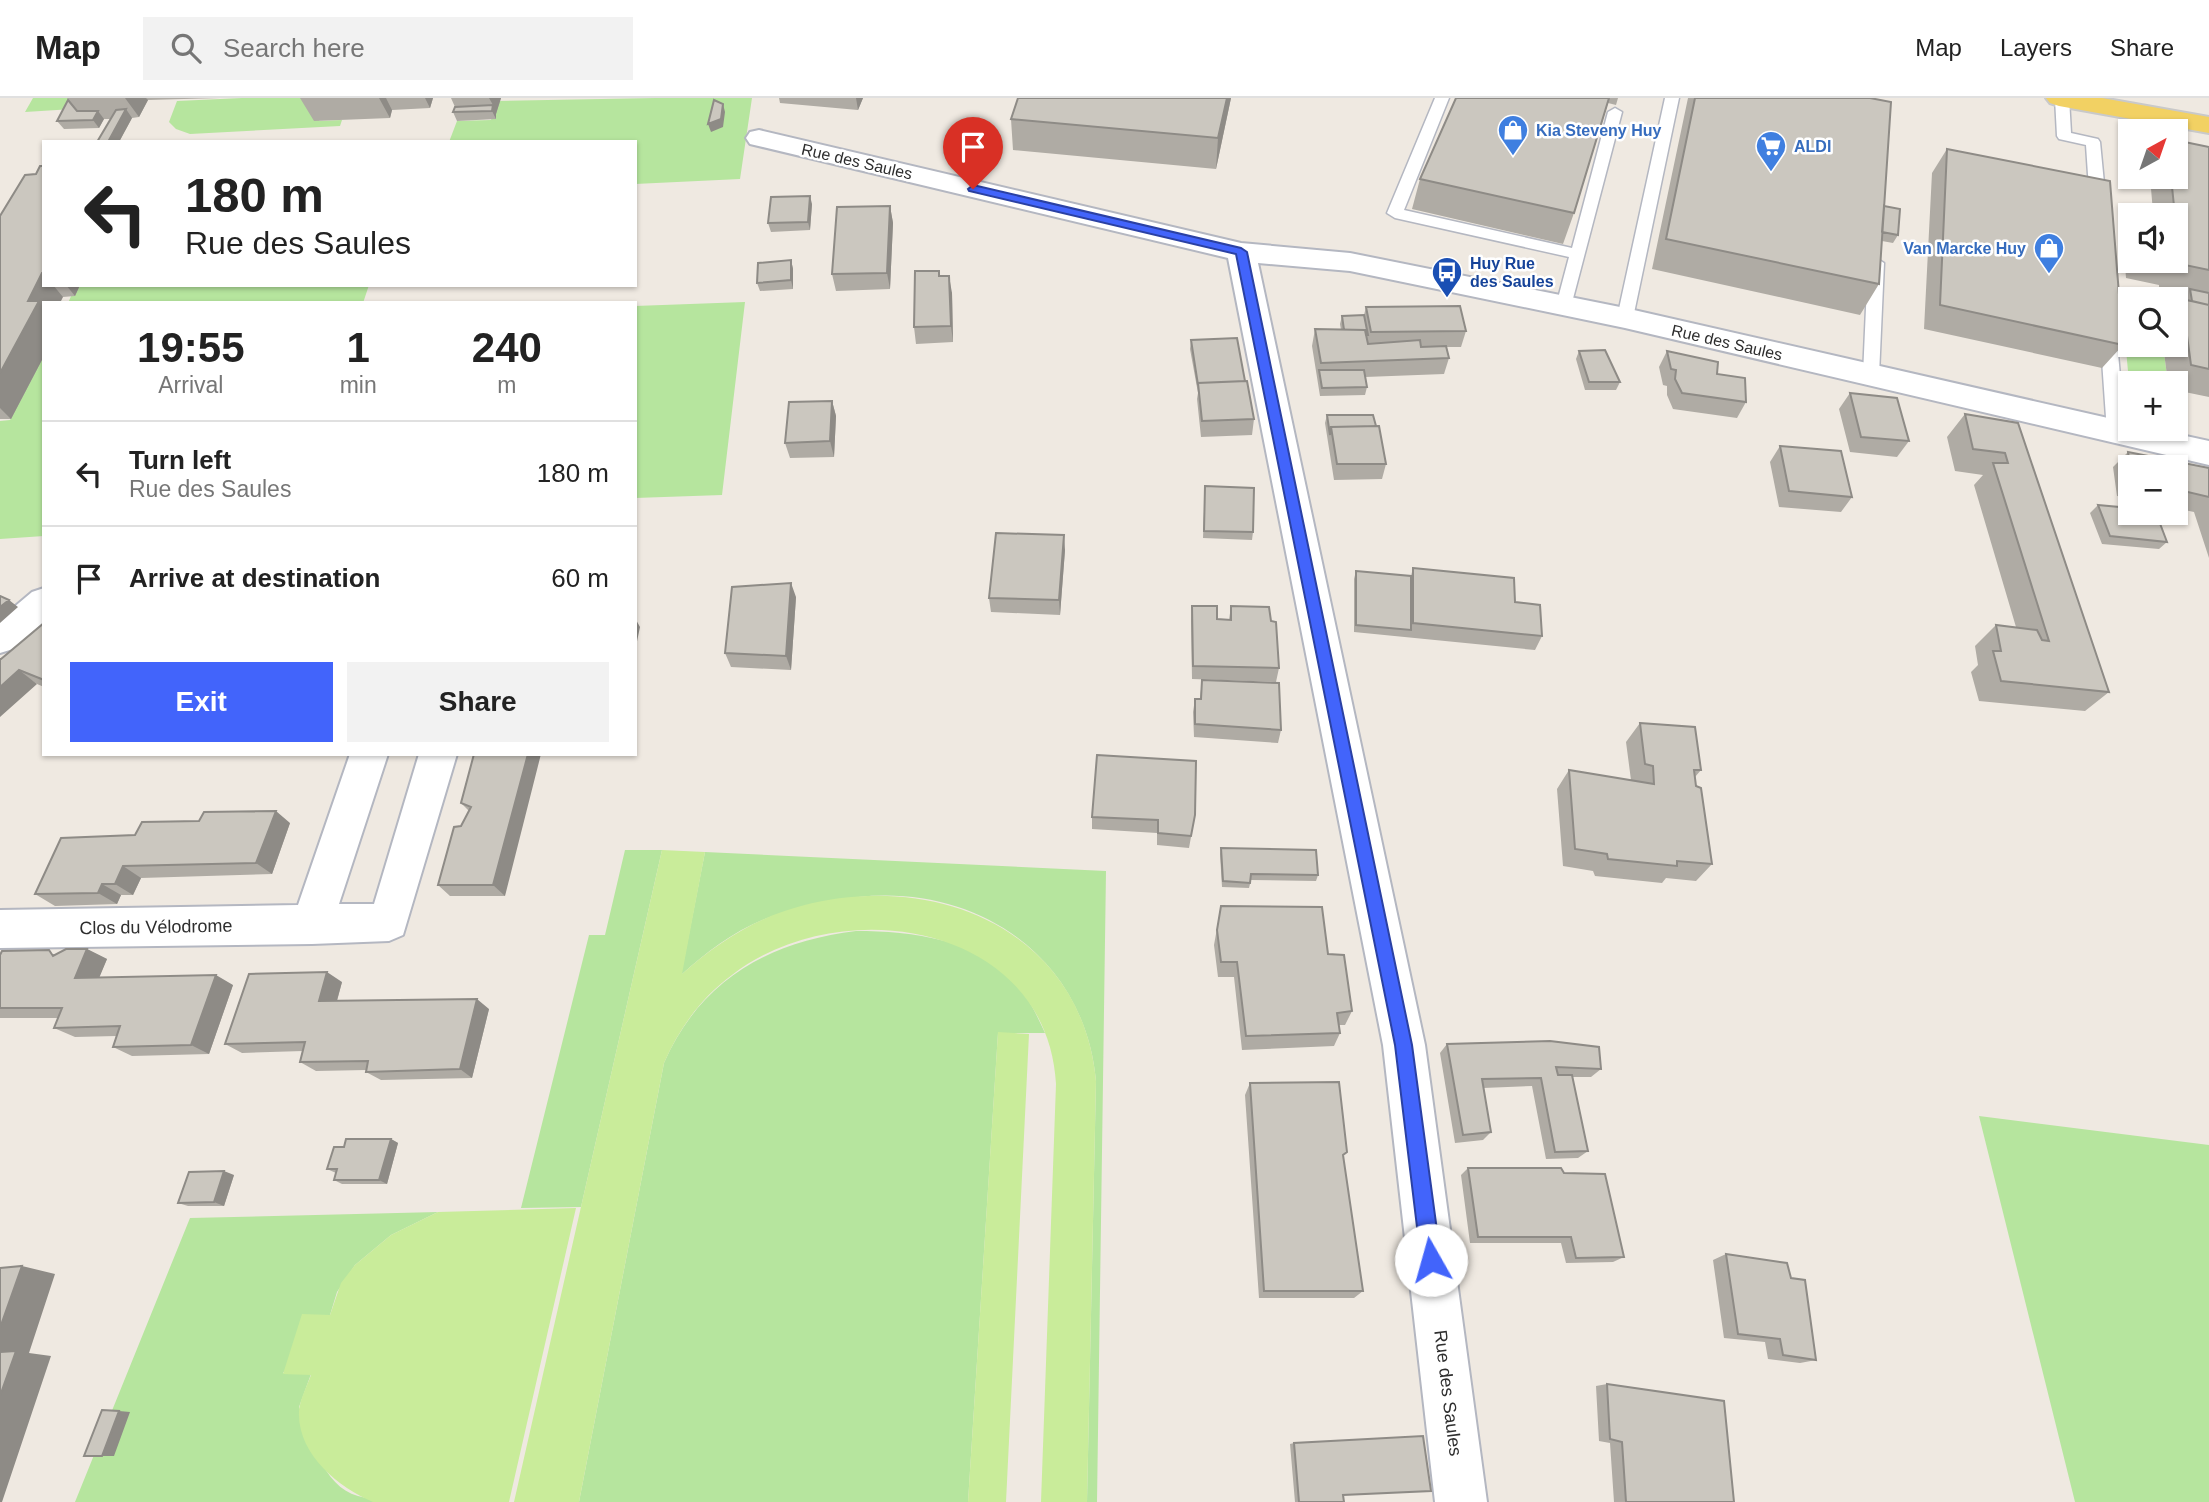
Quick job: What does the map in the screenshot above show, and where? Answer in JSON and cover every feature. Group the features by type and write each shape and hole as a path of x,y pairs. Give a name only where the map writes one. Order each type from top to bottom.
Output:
{"main road":[{"path":"2061,98 2209,125"},
{"path":"2191,98 2209,101"}],"street":[{"name":"Rue des Saules","path":"759,138 1241,252 1350,262 1625,318 2209,453"},
{"name":"Rue des Saules","path":"1241,252 1404,1045 1461,1502"},
{"path":"0,639 42,604"},
{"path":"312,925 368,756"},
{"name":"Clos du Vélodrome","path":"0,929 388,922 437,756"}],"lane":[{"path":"1442,98 1395,213 1578,254"},
{"path":"1625,318 1672,98"},
{"path":"2061,98 2064,136 2094,142 2099,219"},
{"path":"1564,306 1615,112"},
{"path":"1871,375 1877,240"},
{"path":"2107,312 2116,432"}],"green space":[{"path":"33,98 94,98 89,108 25,112"},
{"path":"328,98 319,121 342,120 340,126 190,134 176,129 169,122 177,101"},
{"path":"752,98 740,179 637,184 637,140 450,140 457,121 491,120 497,101"},
{"path":"75,287 368,287 364,301 69,301"},
{"path":"745,302 722,495 637,498 637,306"},
{"path":"42,356 42,536 0,539 0,421 10,420"},
{"path":"2127,357 2165,357 2166,371 2128,371"},
{"path":"625,850 662,850 581,1207 521,1208 589,935 605,935"},
{"path":"662,850 705,852 682,974 737,933 784,911 852,897 902,897 950,906 994,923 1032,950 1063,985 1085,1029 1096,1081 1087,1502 1041,1502 1056,1084 1044,1030 1017,988 979,957 932,938 880,930 828,934 777,949 732,975 701,1003 684,1025 664,1063 579,1502 514,1502"},
{"path":"705,852 1106,871 1097,1502 1087,1502 1096,1081 1088,1037 1071,999 1048,965 1018,938 983,917 944,903 902,896 852,898 770,917 722,942 681,975"},
{"path":"856,931 926,937 971,951 1010,976 1025,995 1045,1033 998,1033 968,1502 579,1502 664,1063 697,1008 718,987 741,970 794,944"},
{"path":"998,1032 1029,1034 1006,1502 968,1502"},
{"path":"1979,1116 2209,1145 2209,1502 2075,1502"},
{"path":"576,1208 509,1502 373,1502 346,1488 322,1467 312,1455 300,1427 300,1406 311,1375 283,1374 302,1314 330,1315 341,1283 355,1265 391,1235 438,1212"},
{"path":"438,1212 391,1235 355,1265 337,1292 330,1315 283,1373 311,1374 299,1407 313,1446 335,1482 358,1496 412,1502 75,1502 190,1218"}],"building":[{"path":"1018,98 1227,98 1218,138 1011,119"},
{"name":"Kia Steveny Huy","path":"1456,98 1609,98 1574,213 1420,179"},
{"name":"ALDI","path":"1695,98 1870,98 1891,102 1879,284 1666,239"},
{"path":"68,100 77,111 98,111 93,120 57,121"},
{"path":"714,100 723,104 721,119 708,124"},
{"path":"493,105 492,111 453,112 455,107"},
{"path":"126,109 109,140 98,140 116,110"},
{"path":"2188,143 2209,147 2209,270 2188,266 2188,203 2174,203 2172,189 2188,189"},
{"path":"1947,149 2110,181 2118,287 2118,344 1940,305"},
{"path":"42,166 42,273 28,301 39,301 0,373 0,216 25,175 36,174"},
{"path":"810,196 808,222 768,223 771,197"},
{"path":"890,206 887,273 832,274 837,207"},
{"path":"1884,206 1900,209 1898,235 1882,232"},
{"path":"791,260 791,280 757,283 758,263"},
{"path":"915,271 939,271 939,276 949,276 951,326 914,327"},
{"path":"2190,289 2209,293 2209,305 2192,301"},
{"path":"2188,300 2209,305 2209,369 2191,365"},
{"path":"1460,306 1466,331 1371,332 1366,307"},
{"path":"1364,315 1368,335 1365,330 1344,330 1342,316"},
{"path":"1315,329 1365,330 1368,344 1420,340 1421,347 1446,346 1449,358 1321,363"},
{"path":"1237,338 1245,381 1198,385 1191,340"},
{"path":"1605,350 1620,382 1589,382 1579,351"},
{"path":"1667,351 1718,362 1717,374 1745,378 1746,402 1682,393 1675,379 1676,370 1671,369"},
{"path":"1319,370 1364,370 1367,387 1322,388"},
{"path":"1247,381 1254,419 1202,421 1198,383"},
{"path":"1850,393 1897,398 1909,441 1861,437"},
{"path":"832,401 830,441 785,443 789,402"},
{"path":"1965,414 2018,423 2109,692 2001,681 1993,651 2001,651 1996,625 2037,630 2042,640 2049,641 1993,463 2008,463 2005,453 1973,449"},
{"path":"1327,415 1373,415 1376,426 1331,427 1330,435"},
{"path":"1379,426 1386,464 1337,464 1331,427"},
{"path":"1780,446 1841,451 1852,497 1789,491"},
{"path":"2188,464 2209,468 2209,497 2188,492"},
{"path":"1205,486 1254,488 1253,532 1204,531"},
{"path":"2098,505 2118,507 2118,525 2161,525 2167,542 2110,536"},
{"path":"996,533 1064,535 1059,600 989,598"},
{"path":"1413,568 1514,578 1515,602 1540,605 1542,636 1413,623"},
{"path":"1356,571 1411,576 1411,630 1356,625"},
{"path":"791,583 786,656 725,653 732,587"},
{"path":"0,596 9,600 0,607"},
{"path":"1192,606 1217,606 1217,619 1231,620 1231,606 1269,607 1271,621 1276,622 1279,668 1193,666"},
{"path":"42,625 42,679 19,670 0,687 1,659"},
{"path":"1202,680 1279,683 1281,730 1195,724 1195,699 1201,699"},
{"path":"1640,723 1695,727 1701,770 1694,770 1696,786 1701,788 1712,864 1677,861 1677,866 1608,859 1607,854 1575,849 1569,770 1654,784 1653,766 1645,764"},
{"path":"1097,755 1196,761 1195,815 1191,836 1158,833 1158,820 1092,817"},
{"path":"473,756 527,756 493,885 438,885 454,827 461,826 471,807 461,803"},
{"path":"276,811 256,863 123,866 115,884 102,884 98,893 35,894 61,838 135,835 142,822 199,821 204,812"},
{"path":"1221,848 1316,850 1318,875 1251,874 1250,883 1223,881"},
{"path":"1221,906 1322,907 1328,954 1344,955 1352,1011 1337,1013 1340,1033 1246,1036 1237,962 1221,962 1217,930"},
{"path":"66,949 87,949 75,978 216,975 191,1045 113,1047 120,1026 54,1028 62,1008 0,1008 2,951 49,950 53,956"},
{"path":"327,972 319,1001 477,999 460,1069 366,1072 368,1061 300,1062 305,1042 225,1044 249,974"},
{"path":"1550,1041 1599,1047 1601,1069 1556,1067 1558,1075 1572,1075 1588,1151 1555,1152 1541,1078 1482,1079 1491,1132 1463,1135 1447,1044"},
{"path":"1339,1082 1347,1152 1343,1155 1363,1291 1264,1291 1250,1083"},
{"path":"346,1139 391,1139 379,1180 334,1180 337,1169 327,1169 334,1147 344,1147"},
{"path":"1468,1168 1561,1168 1564,1173 1605,1174 1624,1257 1576,1258 1571,1237 1478,1237"},
{"path":"224,1171 214,1202 178,1203 189,1172"},
{"path":"1726,1254 1787,1263 1791,1278 1805,1280 1816,1360 1783,1355 1780,1339 1738,1334"},
{"path":"22,1266 0,1328 0,1268"},
{"path":"16,1351 0,1396 0,1352"},
{"path":"1607,1384 1724,1401 1734,1502 1626,1502 1622,1442 1610,1439"},
{"path":"102,1410 119,1411 102,1456 84,1456"},
{"path":"1423,1436 1431,1491 1343,1495 1344,1502 1299,1502 1294,1443"}],"place":[{"name":"Kia Steveny Huy","path":"1513,157"},
{"name":"ALDI","path":"1771,173"},
{"name":"Van Marcke Huy","path":"2049,275"},
{"name":"Huy Rue des Saules","path":"1447,299"}],"route":[{"path":"973,189 1241,252 1404,1045 1431,1260"}]}
